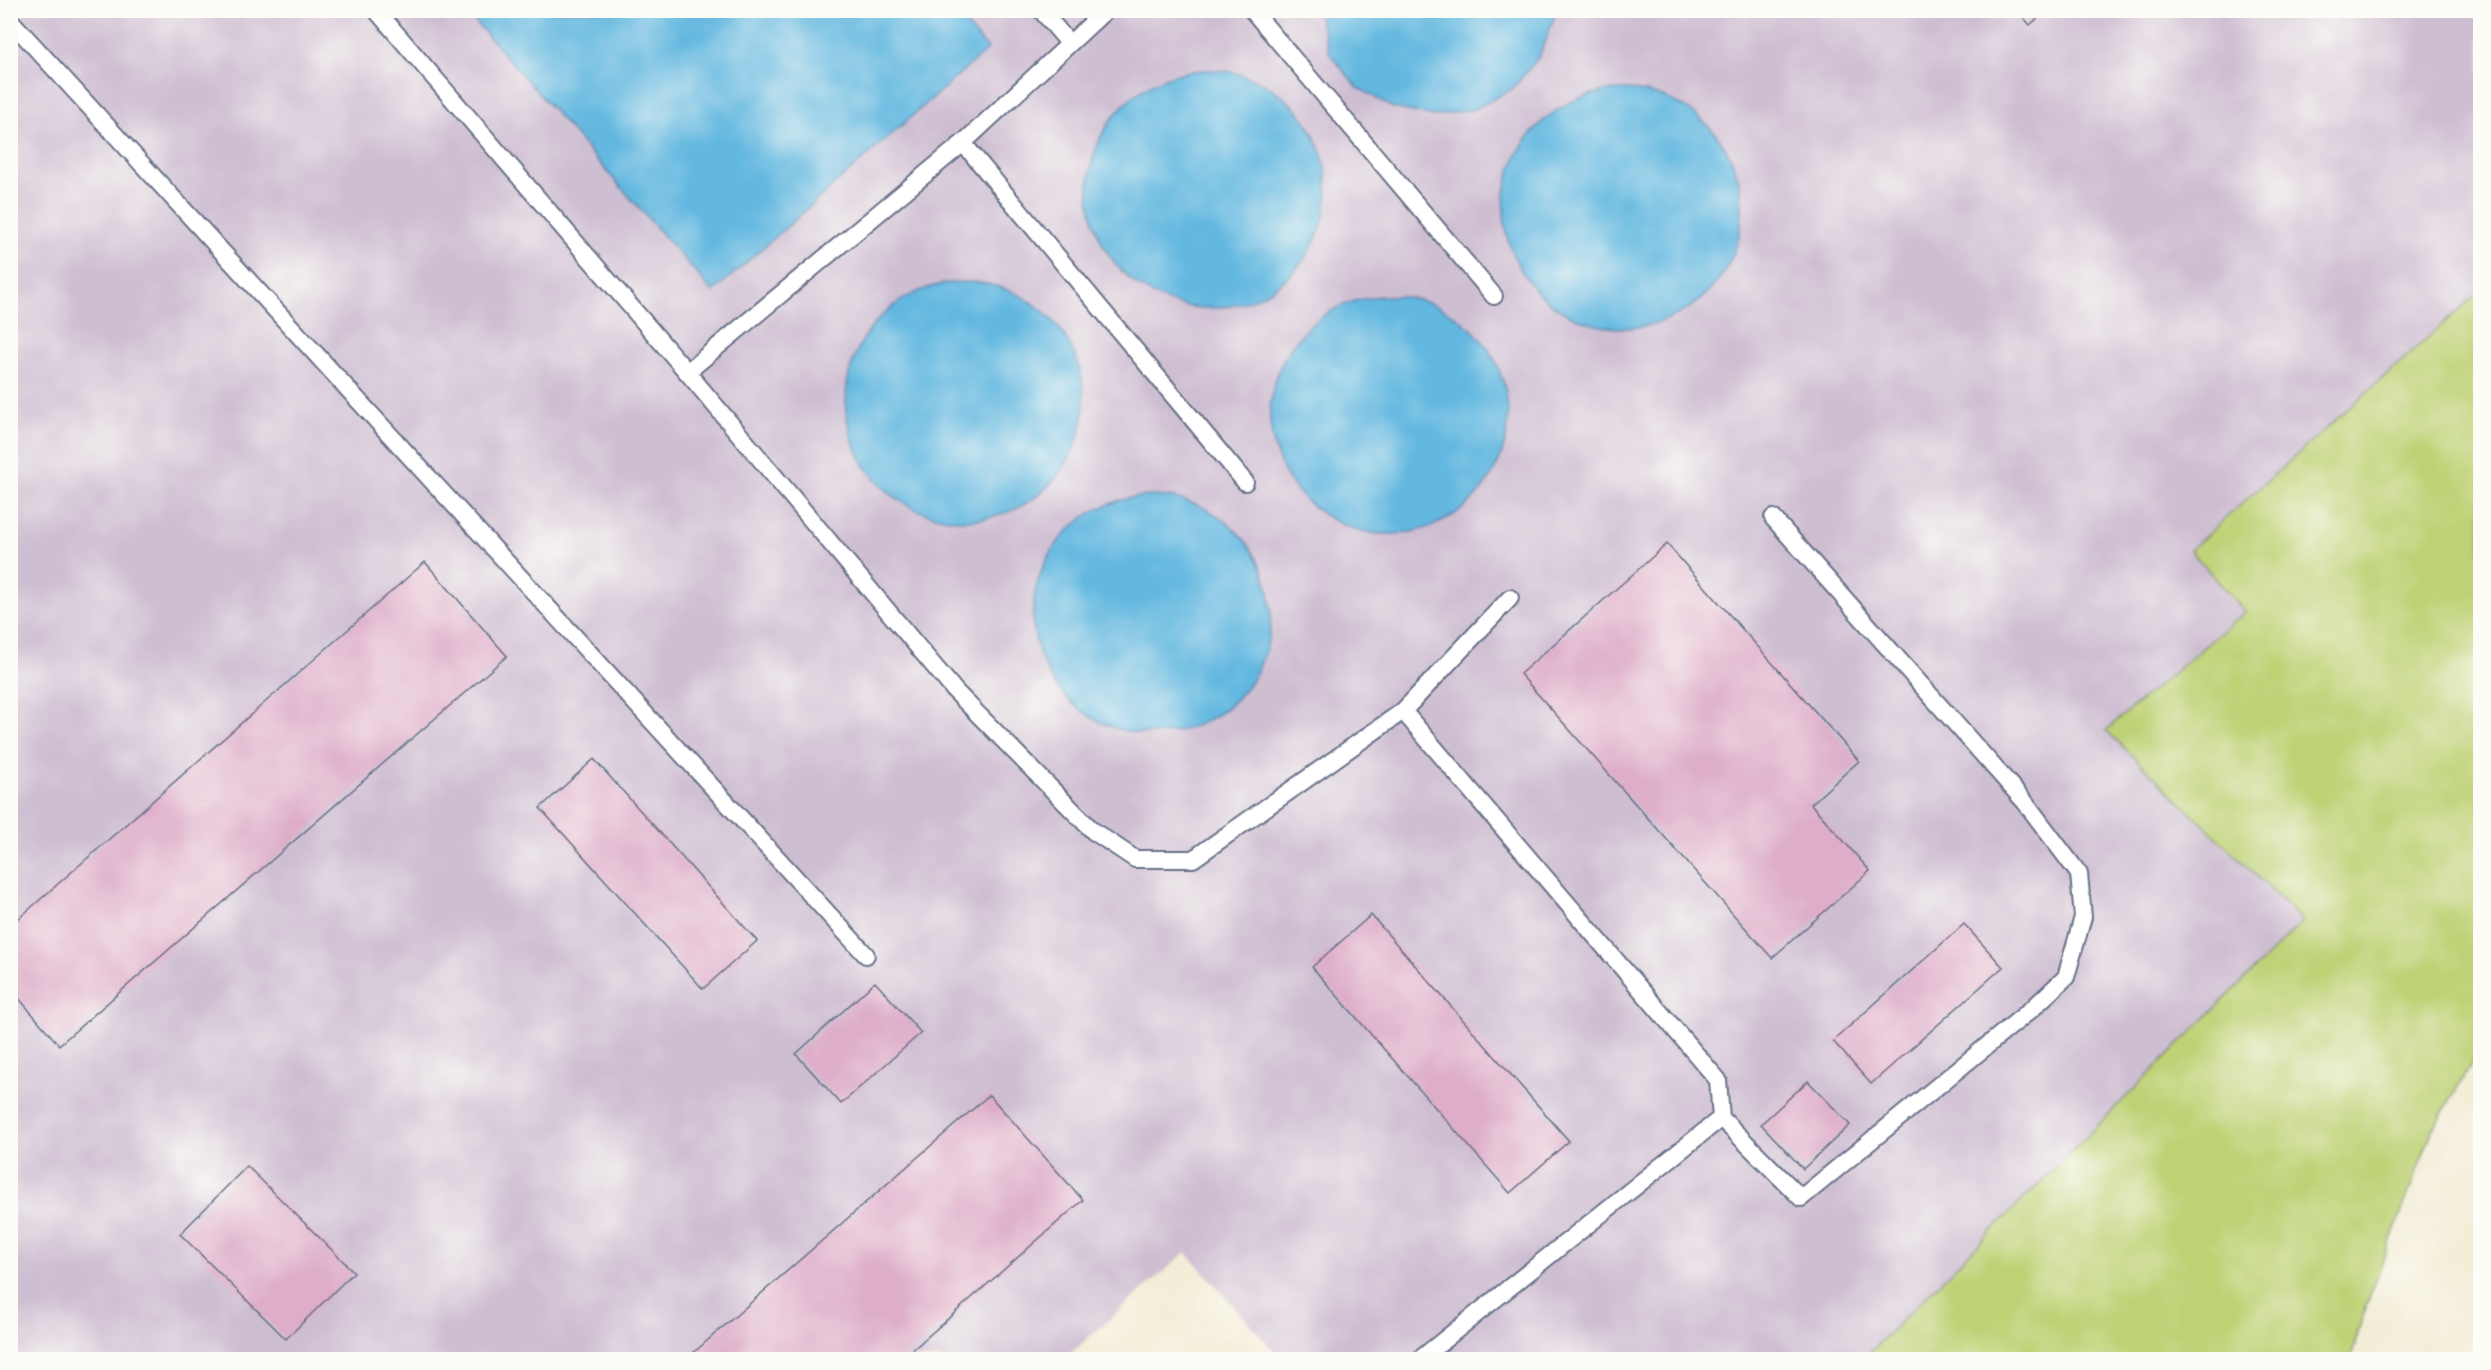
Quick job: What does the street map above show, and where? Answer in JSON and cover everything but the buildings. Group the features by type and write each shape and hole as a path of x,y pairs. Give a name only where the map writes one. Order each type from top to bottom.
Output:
{"lane":[{"path":"376,10 687,372 955,691 1093,831 1135,860 1193,859 1403,711 1510,598"},
{"path":"1041,10 1069,43"},
{"path":"687,372 963,143 1106,10"},
{"path":"1252,10 1494,296"},
{"path":"10,20 866,955"},
{"path":"963,143 1245,482"},
{"path":"1403,711 1718,1080 1721,1118 1801,1198 2033,1008 2066,977 2083,916 2079,874 2025,802 1773,518"},
{"path":"1419,1359 1721,1118"}],"shaded area":[{"path":"10,11 2480,11 2480,291 2190,549 2245,612 2106,730 2304,921 1863,1359 1281,1359 1186,1252 1064,1359 11,1359"}],"green space":[{"path":"2480,291 2480,1049 2432,1131 2363,1314 2351,1359 1863,1359 2303,921 2106,730 2245,612 2190,550"}],"water":[{"path":"1317,10 1554,10 1554,18 1539,57 1512,89 1475,109 1434,116 1393,108 1357,87 1330,54"},
{"path":"466,11 954,11 988,49 713,292"},
{"path":"1196,70 1220,70 1243,75 1264,84 1284,97 1300,113 1313,133 1322,154 1327,189 1325,212 1318,235 1300,265 1284,281 1264,294 1243,303 1220,308 1196,308 1173,303 1152,294 1132,281 1116,265 1103,245 1094,224 1089,201 1089,177 1094,154 1103,133 1116,113 1132,97 1152,84 1173,75"},
{"path":"1611,90 1635,90 1658,95 1679,104 1699,117 1715,133 1728,153 1737,174 1742,209 1740,232 1733,255 1715,285 1699,301 1679,314 1658,323 1635,328 1611,328 1588,323 1567,314 1547,301 1531,285 1518,265 1509,244 1504,221 1504,197 1509,174 1518,153 1531,133 1547,117 1567,104 1588,95"},
{"path":"953,282 977,282 1000,287 1021,296 1041,309 1057,325 1070,345 1079,366 1084,401 1082,424 1075,447 1057,477 1041,493 1021,506 1000,515 977,520 953,520 930,515 909,506 889,493 873,477 860,457 851,436 846,413 846,389 851,366 860,345 873,325 889,309 909,296 930,287"},
{"path":"1377,296 1401,296 1424,301 1445,310 1465,323 1481,339 1494,359 1503,380 1508,415 1506,438 1499,461 1481,491 1465,507 1445,520 1424,529 1401,534 1377,534 1354,529 1333,520 1313,507 1297,491 1284,471 1275,450 1270,427 1270,403 1275,380 1284,359 1297,339 1313,323 1333,310 1354,301"},
{"path":"1140,496 1164,496 1187,501 1208,510 1228,523 1244,539 1257,559 1266,580 1271,615 1269,638 1262,661 1244,691 1228,707 1208,720 1187,729 1164,734 1140,734 1117,729 1096,720 1076,707 1060,691 1047,671 1038,650 1033,627 1033,603 1038,580 1047,559 1060,539 1076,523 1096,510 1117,501"}]}
